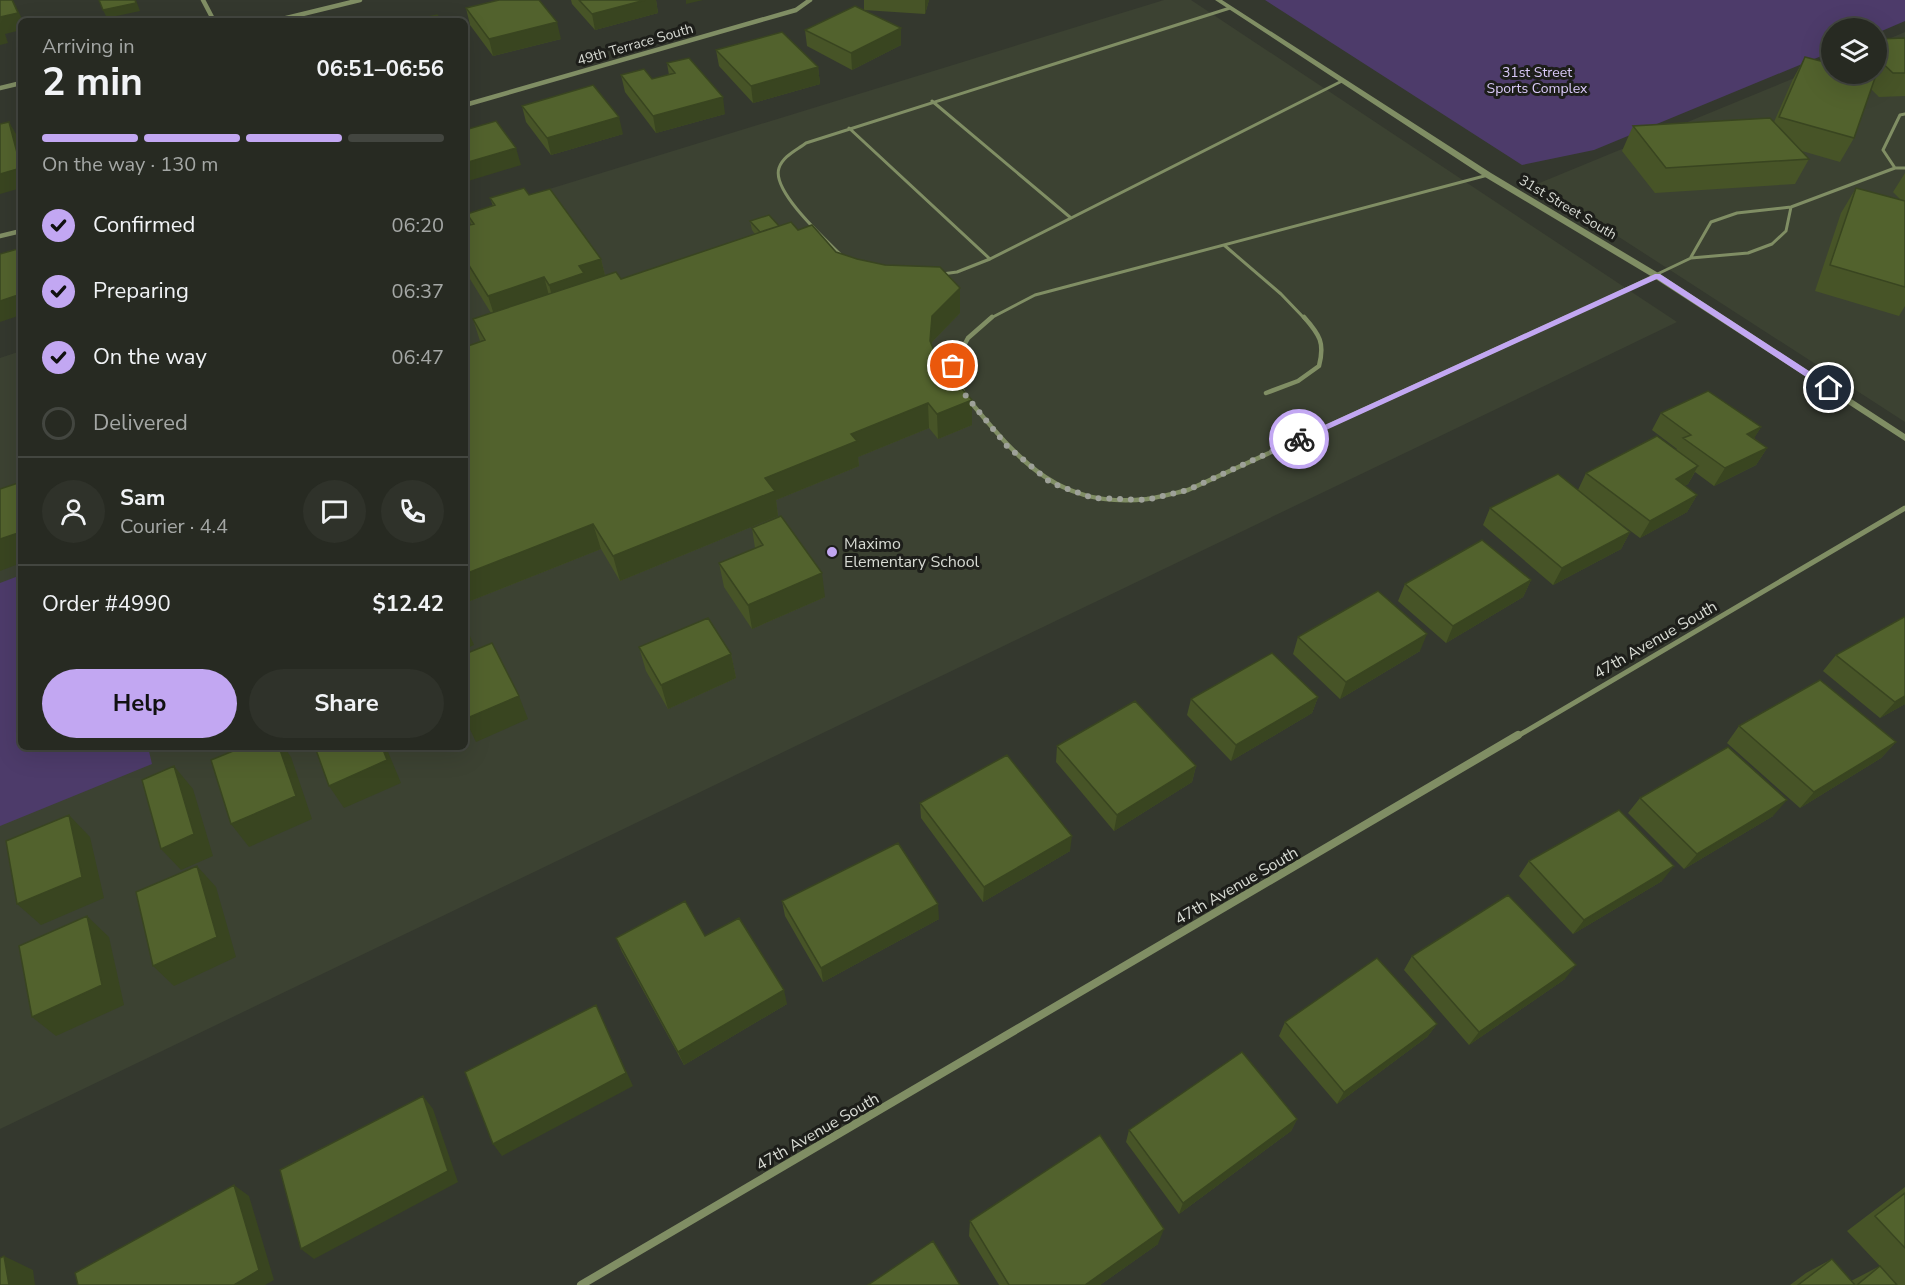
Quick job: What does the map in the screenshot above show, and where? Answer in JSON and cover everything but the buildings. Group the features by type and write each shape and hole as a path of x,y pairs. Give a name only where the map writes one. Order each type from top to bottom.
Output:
{"street":[{"path":"202,0 212,18"},
{"path":"286,18 360,0"},
{"name":"49th Terrace South","path":"468,104 796,10 810,0"},
{"name":"31st Street South","path":"1218,0 1488,175 1657,276 1905,438"},
{"path":"0,88 18,84"},
{"path":"0,236 18,232"},
{"name":"47th Avenue South","path":"581,1285 1905,508"}],"lane":[{"path":"845,259 807,220 780,186 778,169 785,158 806,142 1230,8"},
{"path":"933,275 957,272 990,259 1342,81"},
{"path":"932,101 1071,218"},
{"path":"1895,168 1883,150 1900,115 1905,114"},
{"path":"849,128 990,259"},
{"path":"1691,258 1711,222 1737,213 1791,207 1895,168 1905,168"},
{"path":"1488,175 1035,296 978,324 962,343 953,366 962,391 1007,446 1051,483 1093,498 1146,500 1188,490 1657,276 1691,258 1749,253 1772,244 1786,231 1791,207"},
{"path":"1224,245 1295,308 1317,331 1323,348 1318,366 1298,381 1266,393"}],"shaded area":[{"name":"Maximo Elementary School","path":"1164,0 1191,0 1677,322 0,1129 0,358 18,352 18,750 468,750 468,214"},
{"path":"1905,32 1905,422 1537,184 1821,67 1821,84 1887,84 1887,40"}],"green space":[{"name":"31st Street Sports Complex","path":"1265,0 1905,0 1905,21 1887,29 1887,18 1821,18 1821,56 1594,150 1522,165"},
{"path":"18,576 18,750 149,750 152,764 0,826 0,583"}],"way so far":[{"path":"953,366 962,391 1007,446 1051,483 1093,498 1146,500 1188,490 1299,439"}],"place":[{"name":"Maximo Elementary School","path":"832,552"}],"route":[{"path":"1299,439 1657,276 1829,388"}]}
